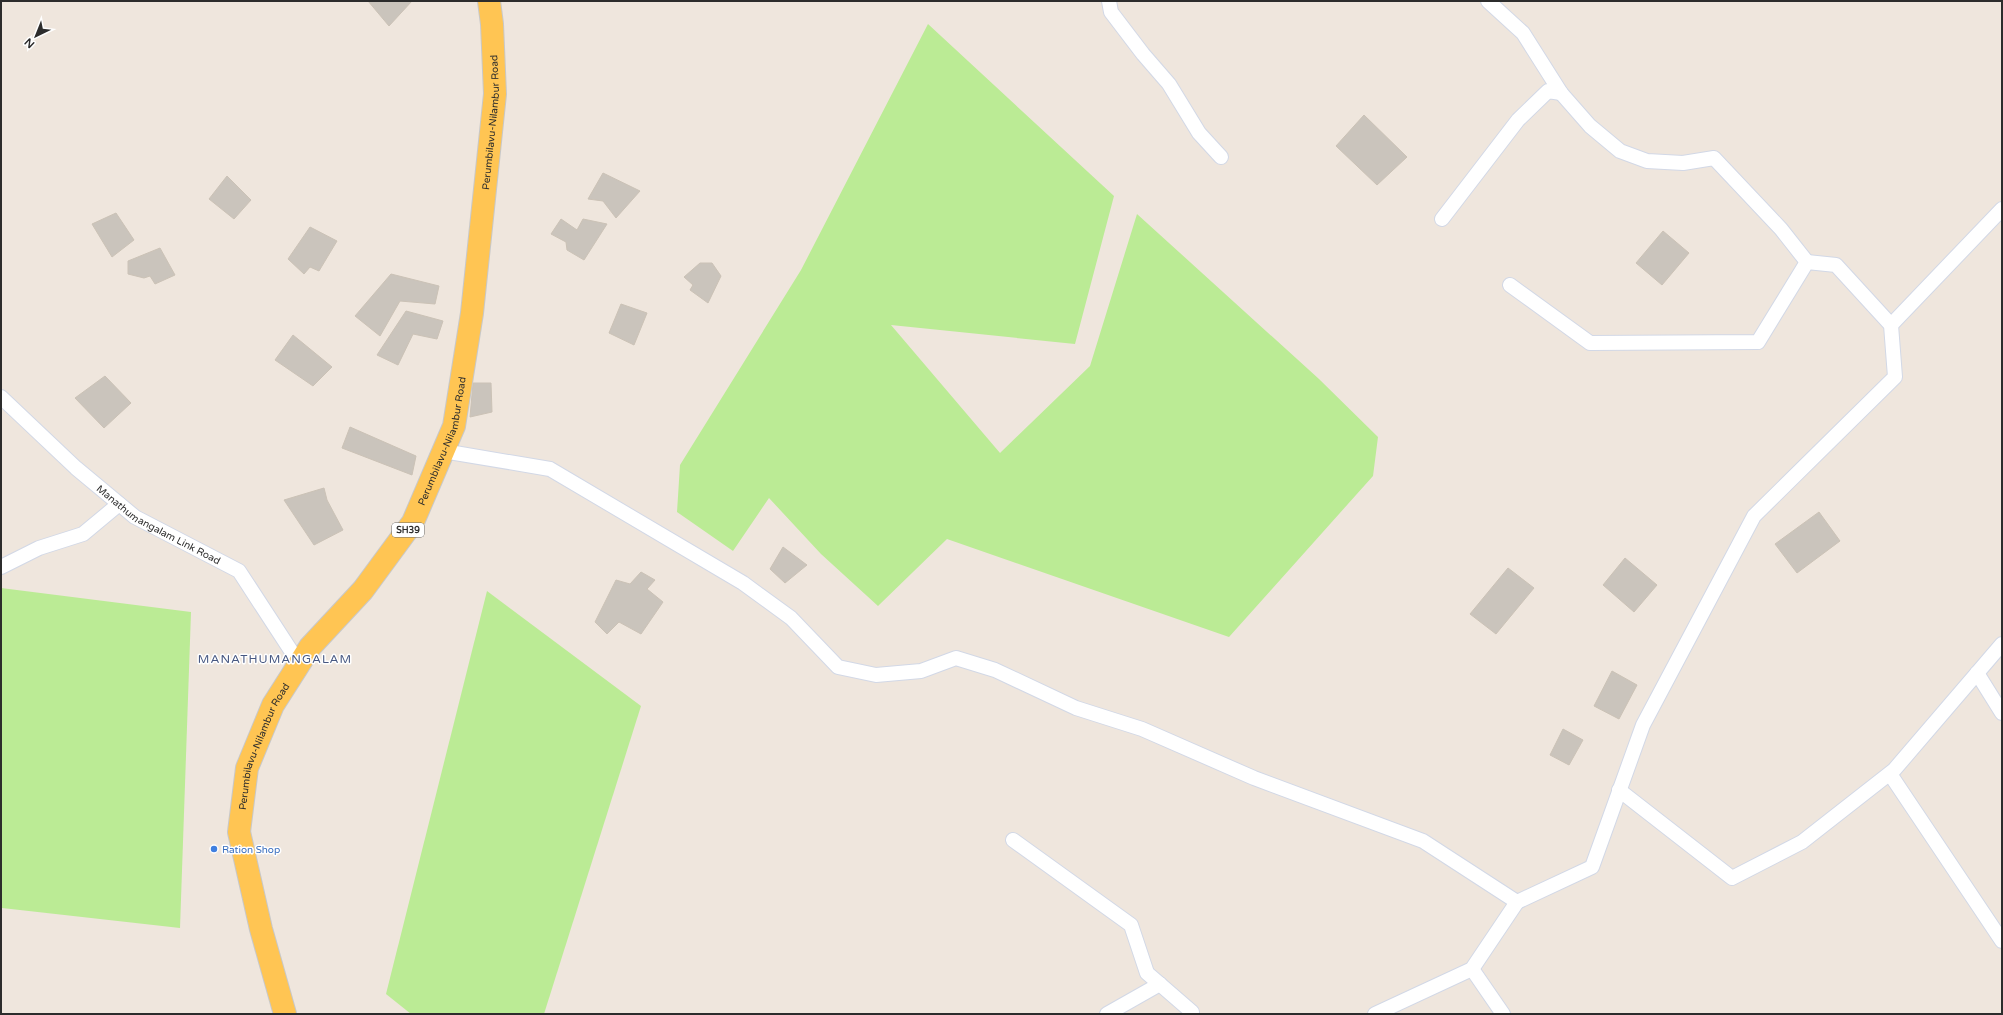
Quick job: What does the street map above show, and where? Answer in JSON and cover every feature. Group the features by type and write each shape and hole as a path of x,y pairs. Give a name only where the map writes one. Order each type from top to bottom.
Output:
{"main road":[{"name":"Perumbilavu-Nilambur Road","path":"285,1014 262,929 239,832 247,768 273,705 299,663 310,647 363,590 413,522 454,426 472,313 495,94 492,24 488,1"}],"street":[{"path":"1109,1 1111,12 1143,54 1169,84 1199,132 1220,157"},
{"path":"1375,1014 1472,969 1517,902 1592,867 1643,725 1754,516 1895,377 1891,325 1836,265 1807,262 1776,224 1714,158 1683,163 1648,161 1620,151 1590,126 1561,93 1523,33 1488,1"},
{"path":"1442,219 1518,120 1548,91 1561,93"},
{"path":"1891,325 2002,209"},
{"path":"1510,285 1590,343 1758,342 1807,262"},
{"name":"Manathumangalam Link Road","path":"1,397 76,468 135,517 239,571 299,663"},
{"path":"443,451 550,469 743,583 791,618 838,668 876,675 921,671 956,658 995,670 1076,708 1142,729 1254,778 1423,841 1517,902"},
{"path":"1,567 39,548 83,534 119,504"},
{"path":"1619,790 1732,878 1802,842 1890,774 2002,644"},
{"path":"1977,673 2002,713"},
{"path":"1890,774 2002,941"},
{"path":"1013,840 1131,925 1147,973 1193,1013"},
{"path":"1472,969 1503,1014"},
{"path":"1107,1014 1160,984"}],"green space":[{"path":"928,24 1114,196 1075,344 891,325 1000,453 1090,366 1137,214 1319,379 1378,437 1373,476 1229,637 947,539 878,606 821,554 769,498 733,551 677,512 680,465 801,270"},
{"path":"1,588 191,612 180,928 2,908"},
{"path":"487,591 641,706 544,1014 411,1014 386,994"}],"building":[{"path":"368,1 412,1 389,26"},
{"path":"1364,115 1407,157 1377,185 1336,146"},
{"path":"603,173 640,191 616,218 603,201 588,199"},
{"path":"227,176 251,200 234,219 209,199"},
{"path":"116,213 134,240 112,257 92,224"},
{"path":"561,219 577,230 583,219 607,224 584,260 567,250 566,242 551,234"},
{"path":"310,227 337,241 319,271 310,267 304,274 288,259"},
{"path":"1663,231 1689,253 1662,285 1636,263"},
{"path":"160,248 175,275 155,284 150,276 144,278 128,274 128,261"},
{"path":"700,263 712,263 721,276 708,303 690,290 693,285 684,277"},
{"path":"391,274 439,286 435,304 400,301 380,336 355,316"},
{"path":"621,304 647,313 634,345 609,333"},
{"path":"406,311 443,321 437,339 413,334 398,365 377,355"},
{"path":"293,335 332,367 313,386 275,360"},
{"path":"105,376 131,403 104,428 75,398"},
{"path":"473,383 491,383 492,412 470,417"},
{"path":"350,427 416,456 412,475 342,448"},
{"path":"324,488 327,500 343,530 314,545 284,500"},
{"path":"1819,512 1840,541 1797,573 1775,544"},
{"path":"783,547 807,565 785,583 770,569"},
{"path":"1625,558 1657,585 1634,612 1603,585"},
{"path":"1508,568 1534,588 1496,634 1470,614"},
{"path":"641,572 655,580 647,589 663,602 641,634 619,622 607,634 595,622 616,580 630,584"},
{"path":"1612,671 1637,685 1619,719 1594,706"},
{"path":"1563,729 1583,740 1569,765 1550,755"}],"place":[{"name":"Ration Shop","path":"214,849"}],"district":[{"name":"MANATHUMANGALAM","path":"275,659"}]}
